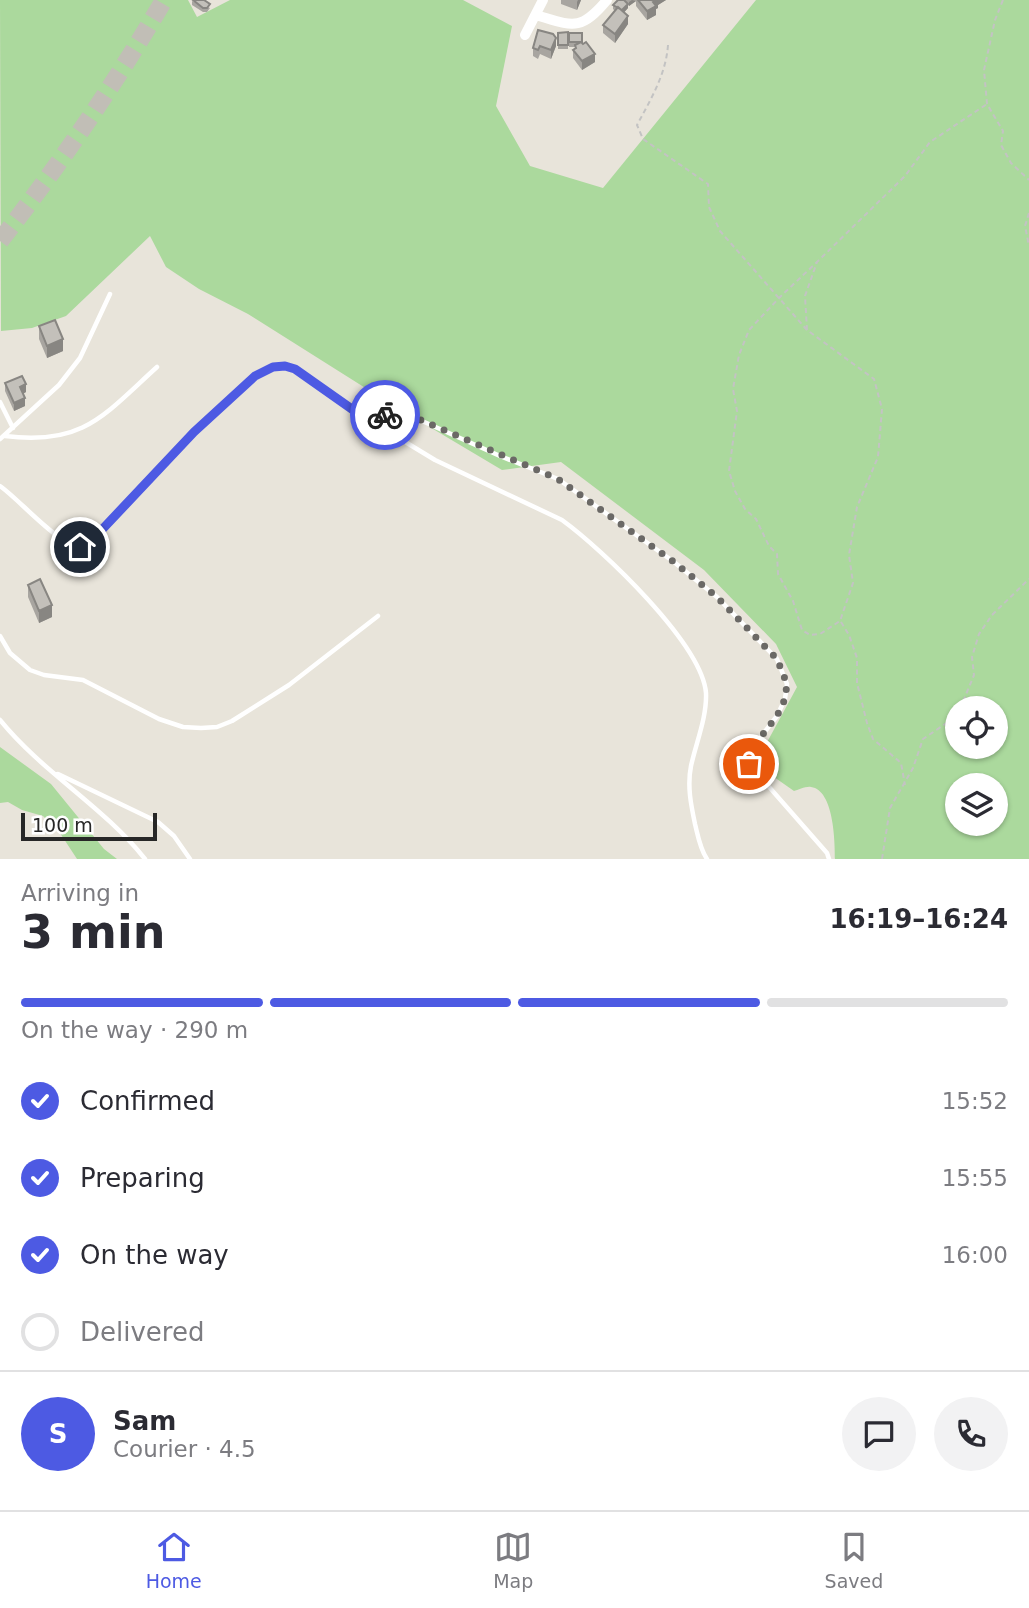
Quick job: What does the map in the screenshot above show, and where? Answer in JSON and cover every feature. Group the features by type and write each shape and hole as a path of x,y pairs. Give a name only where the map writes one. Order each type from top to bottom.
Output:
{"street":[{"path":"525,35 543,0"},
{"path":"536,15 568,25 581,24 607,0"}],"lane":[{"path":"2,437 59,385 80,358 110,294"},
{"path":"0,486 26,506 60,539 80,547 96,536 194,432 265,370 285,366 295,369 366,419 466,476 544,510 570,526 654,607 680,638 699,669 706,692 689,781 698,839 707,859"},
{"path":"2,437 47,437 80,430 94,423 157,367"},
{"path":"0,402 13,428"},
{"path":"366,419 402,412 558,479 674,562 717,597 777,659 787,684 785,699 777,716 753,747 749,764 827,853 829,859"},
{"path":"0,636 10,653 30,670 44,675 83,680 159,719 183,727 201,728 217,727 232,721 343,645 378,616"},
{"path":"0,720 27,751 104,815 145,859"},
{"path":"48,769 86,790 158,822 174,836 190,859"}],"path":[{"path":"1003,0 995,20 984,70 987,104 1003,131 1001,145 1011,163 1029,180"},
{"path":"668,45 667,58 657,87 637,125 643,139 708,184 709,206 720,231 780,296 807,330 874,379 882,409 878,457 857,507 849,555 853,583 840,621 820,634 810,635 802,630 793,601 778,574 777,554 769,546 756,519 745,509 735,491 729,471 737,411 733,389 739,355 749,330 780,296 905,176 930,142 987,104"},
{"path":"1029,213 1025,226 1029,246"},
{"path":"807,330 805,296 817,262"},
{"path":"966,696 975,675 972,657 979,634 992,615 1029,579"},
{"path":"840,621 849,635 857,658 857,683 873,739 901,763 905,785"},
{"path":"881,859 890,808 905,785 923,739 945,724"}],"green space":[{"path":"0,0 188,0 197,17 230,0 463,0 512,26 496,106 530,166 603,188 756,0 1029,0 1029,859 835,859 832,818 824,797 819,790 811,787 794,791 774,777 765,758 765,746 797,687 776,644 704,570 561,462 502,470 248,314 199,289 166,267 150,236 66,316 32,328 1,331"},
{"path":"0,747 51,784 104,849 117,859 77,859 60,833 43,816 22,810 8,802 0,803"}],"building":[{"path":"193,0 204,0 210,4 203,8"},
{"path":"618,0 624,0 628,4 622,10 613,5"},
{"path":"638,0 657,0 653,2 656,6 647,11"},
{"path":"618,7 628,16 615,34 603,25"},
{"path":"538,30 553,34 556,38 551,50 540,46 538,50 533,48"},
{"path":"568,32 568,45 558,45 558,33"},
{"path":"569,33 582,33 582,42 569,42"},
{"path":"586,42 595,54 582,61 573,50 575,45"},
{"path":"55,320 63,339 47,346 39,326"},
{"path":"22,376 26,384 20,387 25,398 14,403 5,383"},
{"path":"40,579 52,605 39,611 28,585"}],"tunnel":[{"path":"0,241 86,123 164,0"}],"way so far":[{"path":"385,415 402,412 558,479 674,562 717,597 777,659 787,684 785,699 777,716 753,747 749,764"}],"route":[{"path":"80,547 96,536 194,432 265,370 285,366 295,369 366,419 385,415"}]}
